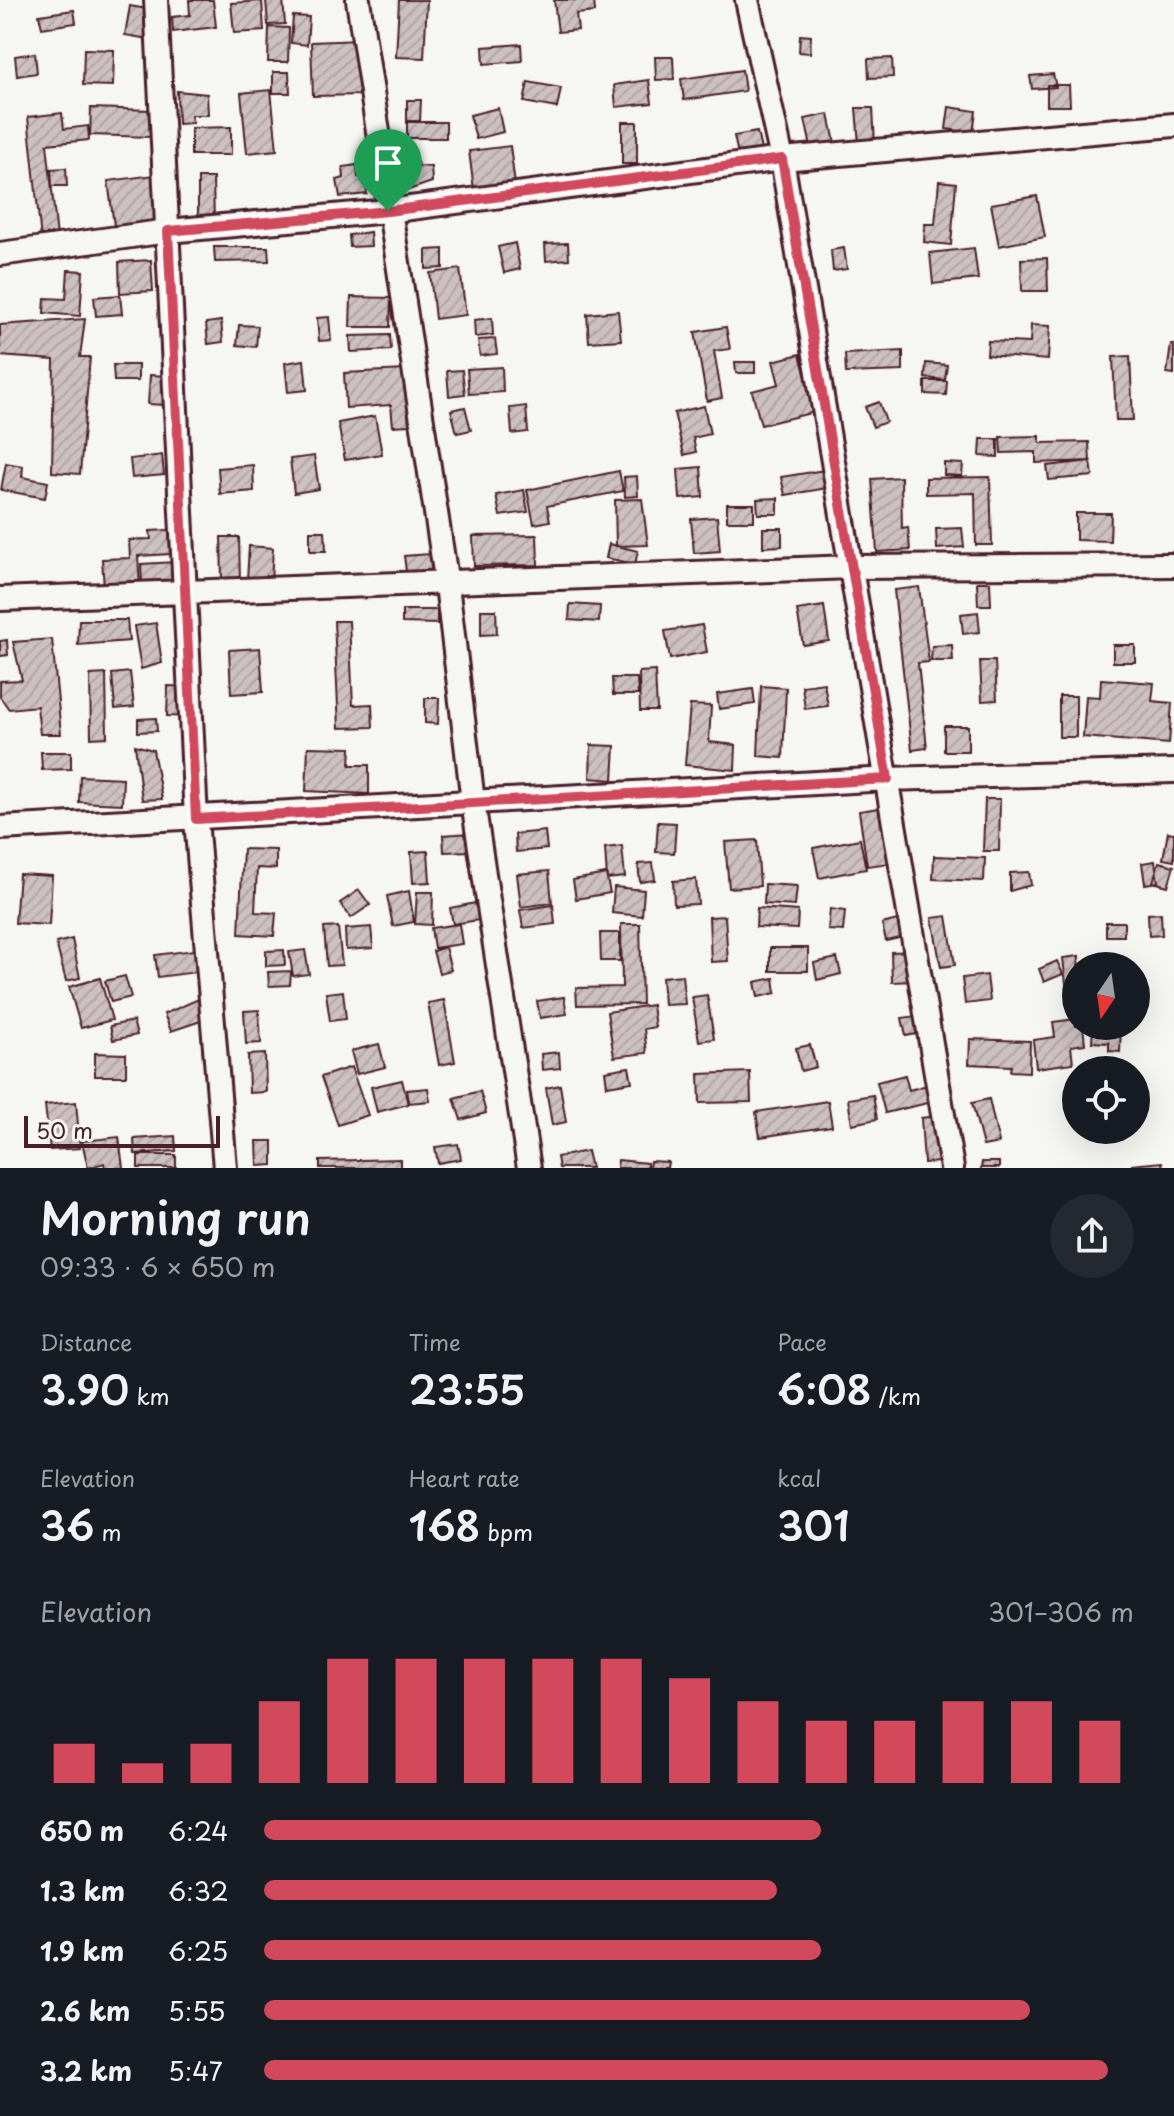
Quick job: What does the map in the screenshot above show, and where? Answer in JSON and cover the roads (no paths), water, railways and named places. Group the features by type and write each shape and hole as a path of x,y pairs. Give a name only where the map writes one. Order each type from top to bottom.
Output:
{"street":[{"path":"156,0 196,819 225,1168"},
{"path":"358,0 447,585 473,802 529,1168"},
{"path":"747,0 782,159 952,1168"},
{"path":"0,254 168,231 388,211 782,159 1174,125"},
{"path":"0,599 447,585 851,567 1174,565"},
{"path":"0,828 888,779 1174,771"}]}
